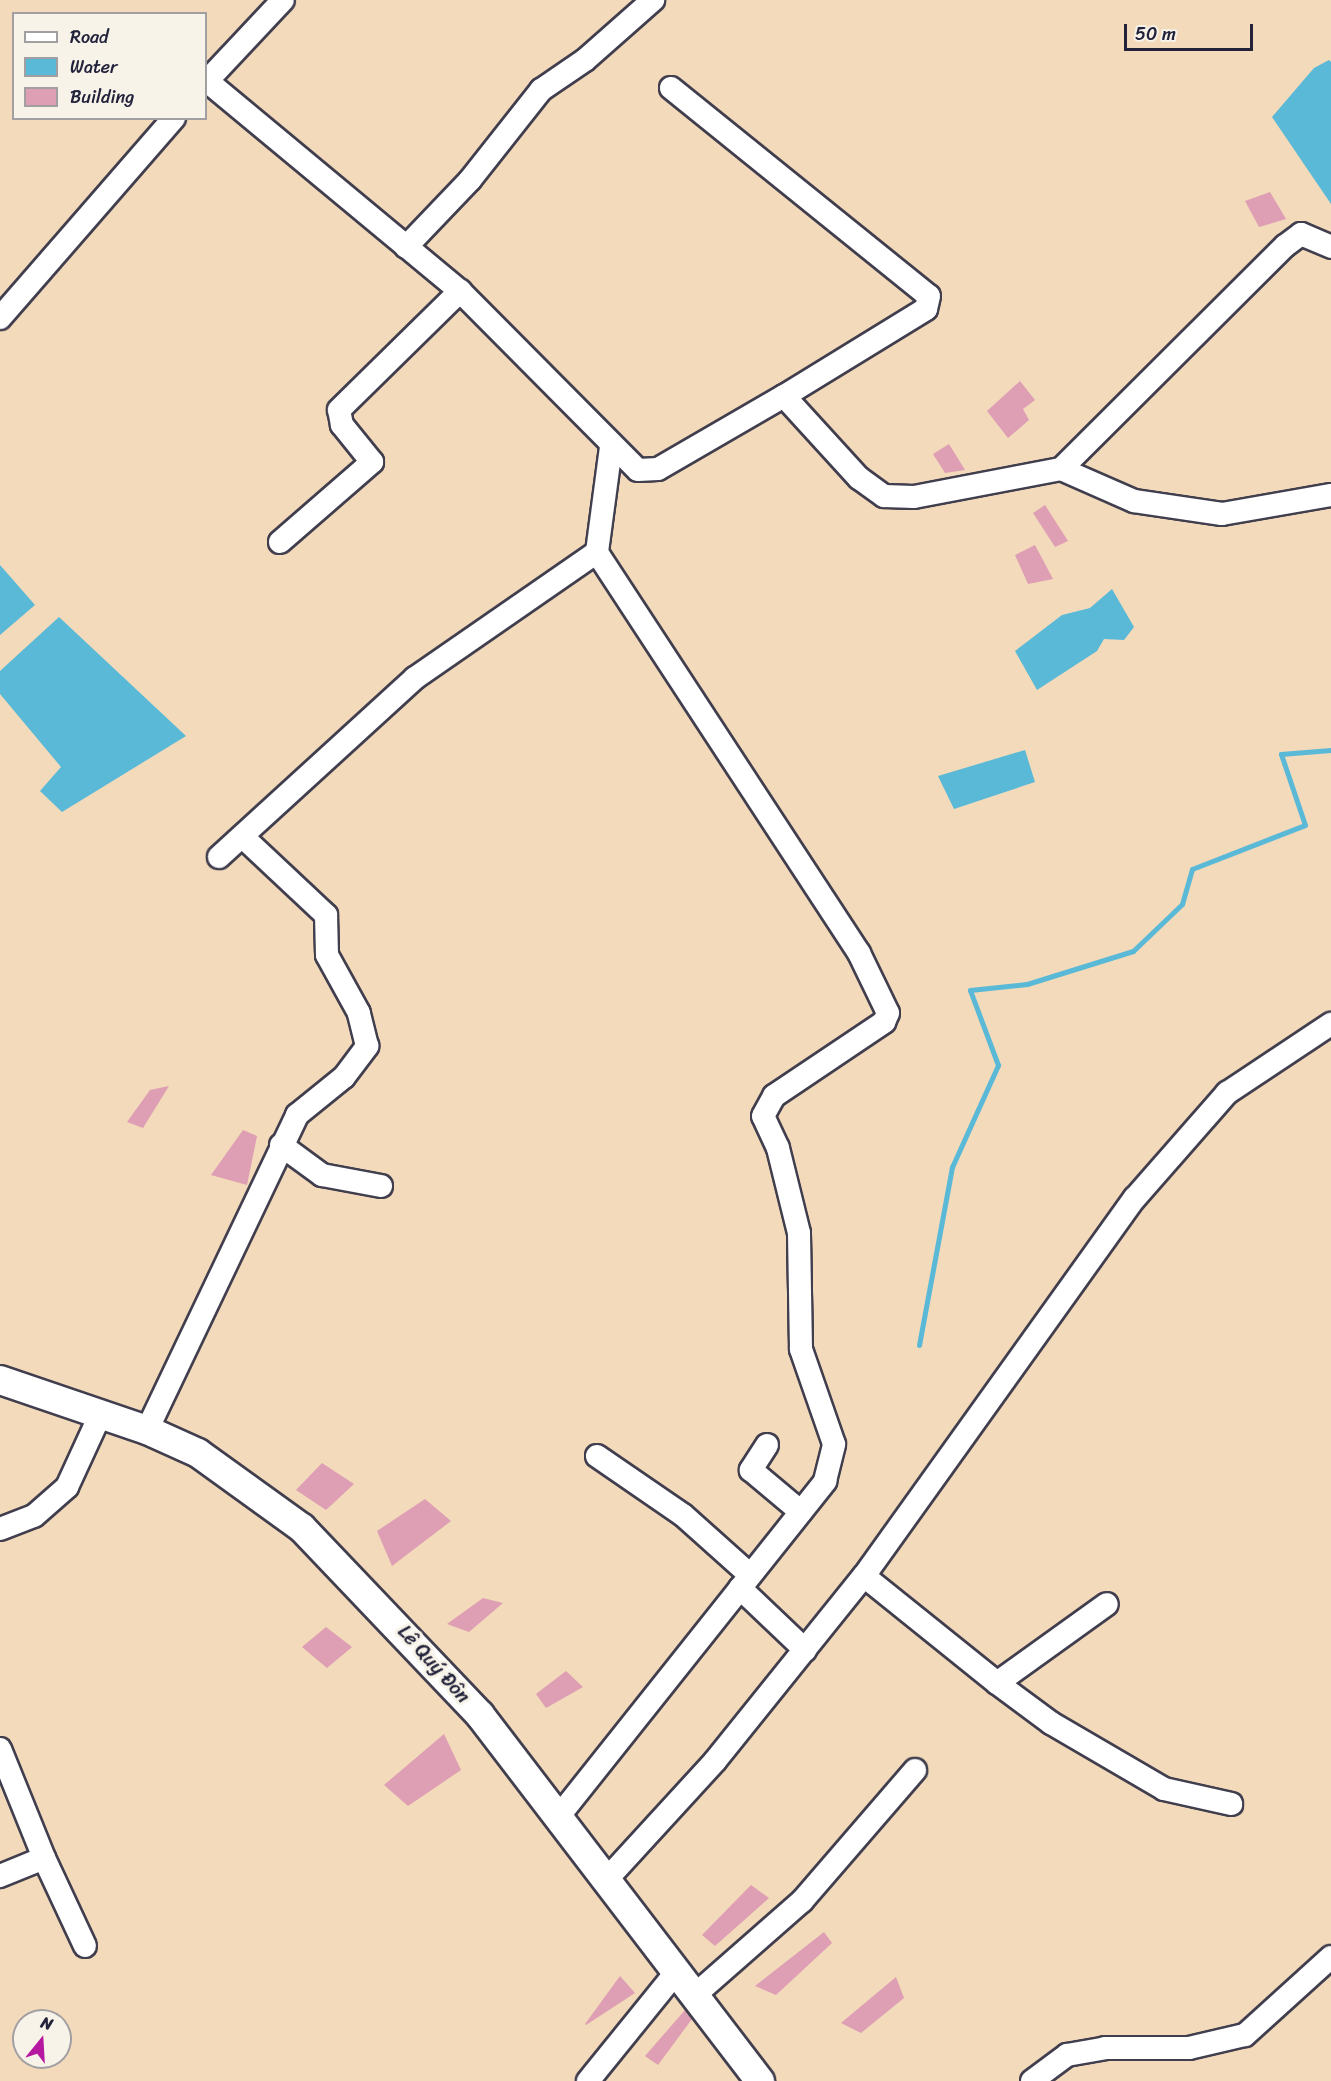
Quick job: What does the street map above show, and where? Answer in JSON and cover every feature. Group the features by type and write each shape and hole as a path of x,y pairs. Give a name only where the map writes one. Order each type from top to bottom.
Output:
{"main road":[{"name":"Lê Quý Đôn","path":"0,1380 147,1430 236,1477 302,1528 480,1715 696,1994 760,2081"}],"street":[{"path":"207,80 283,0"},
{"path":"406,247 470,180 541,90 585,60 653,0"},
{"path":"207,82 460,291 611,447 638,470 658,469 784,396 926,309 929,296 671,88"},
{"path":"0,318 172,120"},
{"path":"784,396 859,478 884,496 914,497 1060,469 1285,246 1300,234 1331,247"},
{"path":"279,542 372,462 342,425 339,410 460,291"},
{"path":"559,1816 825,1481 834,1444 801,1349 799,1233 778,1148 764,1116 774,1096 884,1022 888,1013 859,953 597,552 611,447"},
{"path":"1060,469 1134,501 1222,514 1331,495"},
{"path":"219,857 415,678 597,552"},
{"path":"147,1430 297,1115 359,1060 367,1032 327,954 326,915 243,837"},
{"path":"607,1880 715,1761 864,1576 1135,1198 1227,1093 1331,1024"},
{"path":"281,1145 322,1175 381,1186"},
{"path":"0,1529 34,1516 67,1487 100,1413"},
{"path":"767,1445 751,1470 801,1512"},
{"path":"597,1456 683,1515 805,1650"},
{"path":"864,1576 997,1683 1051,1723 1164,1789 1231,1804"},
{"path":"997,1683 1107,1604"},
{"path":"0,1749 44,1858 86,1946"},
{"path":"696,1994 802,1901 915,1770"},
{"path":"0,1875 44,1858"},
{"path":"1032,2081 1067,2055 1105,2048 1189,2048 1245,2036 1331,1957"},
{"path":"588,2081 678,1971"}],"water":[{"path":"1329,60 1331,62 1331,204 1272,117 1314,68"},
{"path":"0,565 35,605 0,635"},
{"path":"1112,589 1134,627 1124,640 1104,639 1097,651 1037,690 1015,651 1062,615 1090,608"},
{"path":"59,617 186,736 62,812 40,791 61,767 0,694 0,671"},
{"path":"1025,750 1035,782 954,809 938,776"}],"building":[{"path":"1270,192 1286,219 1259,227 1245,201"},
{"path":"1020,381 1035,400 1023,409 1029,420 1008,438 987,411"},
{"path":"949,444 965,470 945,473 933,454"},
{"path":"1045,505 1068,541 1055,547 1033,513"},
{"path":"1035,545 1053,579 1028,584 1015,555"},
{"path":"169,1086 143,1128 127,1122 150,1090"},
{"path":"243,1130 257,1136 247,1185 211,1175"},
{"path":"322,1463 354,1484 326,1510 296,1490"},
{"path":"425,1499 451,1521 392,1566 377,1531"},
{"path":"483,1598 503,1603 469,1632 447,1624"},
{"path":"326,1627 352,1647 327,1668 302,1647"},
{"path":"566,1671 583,1687 546,1708 536,1694"},
{"path":"444,1734 461,1770 408,1806 384,1785"},
{"path":"751,1885 769,1898 715,1946 702,1935"},
{"path":"824,1932 832,1943 776,1995 755,1986"},
{"path":"620,1976 635,1993 586,2025 585,2024"},
{"path":"896,1977 904,1998 861,2033 841,2023"},
{"path":"685,2010 692,2019 658,2065 645,2056"}],"waterway":[{"path":"919,1345 952,1167 998,1065 970,990 1027,984 1133,951 1182,904 1192,869 1305,825 1281,754 1331,750"}]}
